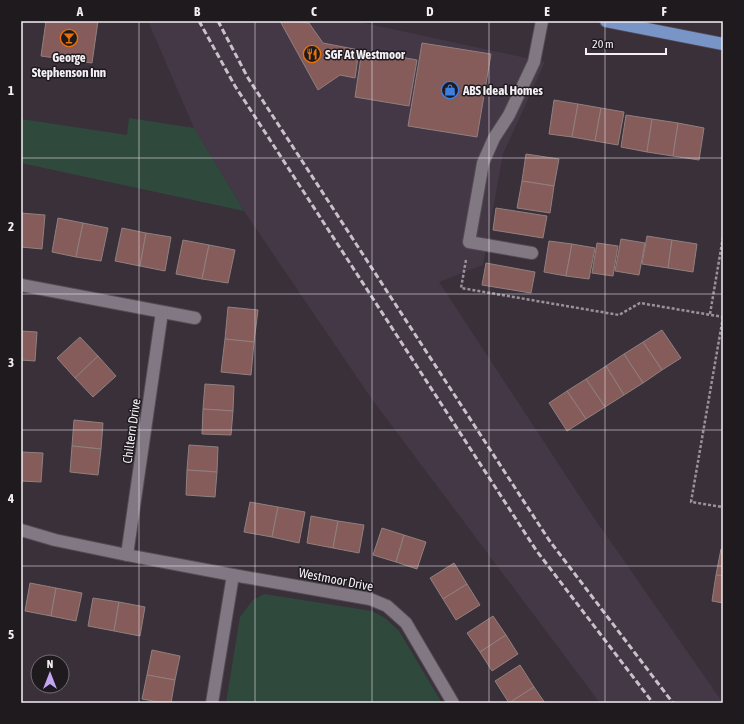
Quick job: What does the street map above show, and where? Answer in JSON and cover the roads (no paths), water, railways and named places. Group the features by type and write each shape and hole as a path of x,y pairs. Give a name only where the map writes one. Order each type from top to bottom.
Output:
{"main road":[{"path":"606,21 723,44"}],"street":[{"path":"532,253 469,242 483,163 494,138 509,115 534,62 542,21"},
{"path":"21,285 195,318"},
{"name":"Chiltern Drive","path":"127,555 162,312"},
{"name":"Westmoor Drive","path":"21,530 55,540 127,555 370,599 387,606 406,623 453,703"},
{"path":"212,703 233,575"}],"railway":[{"path":"199,21 235,86 536,550 653,703"},
{"path":"218,21 248,78 549,540 673,703"}],"place":[{"name":"George Stephenson Inn","path":"69,38"},
{"name":"SGF At Westmoor","path":"312,54"},
{"name":"ABS Ideal Homes","path":"450,90"}]}
